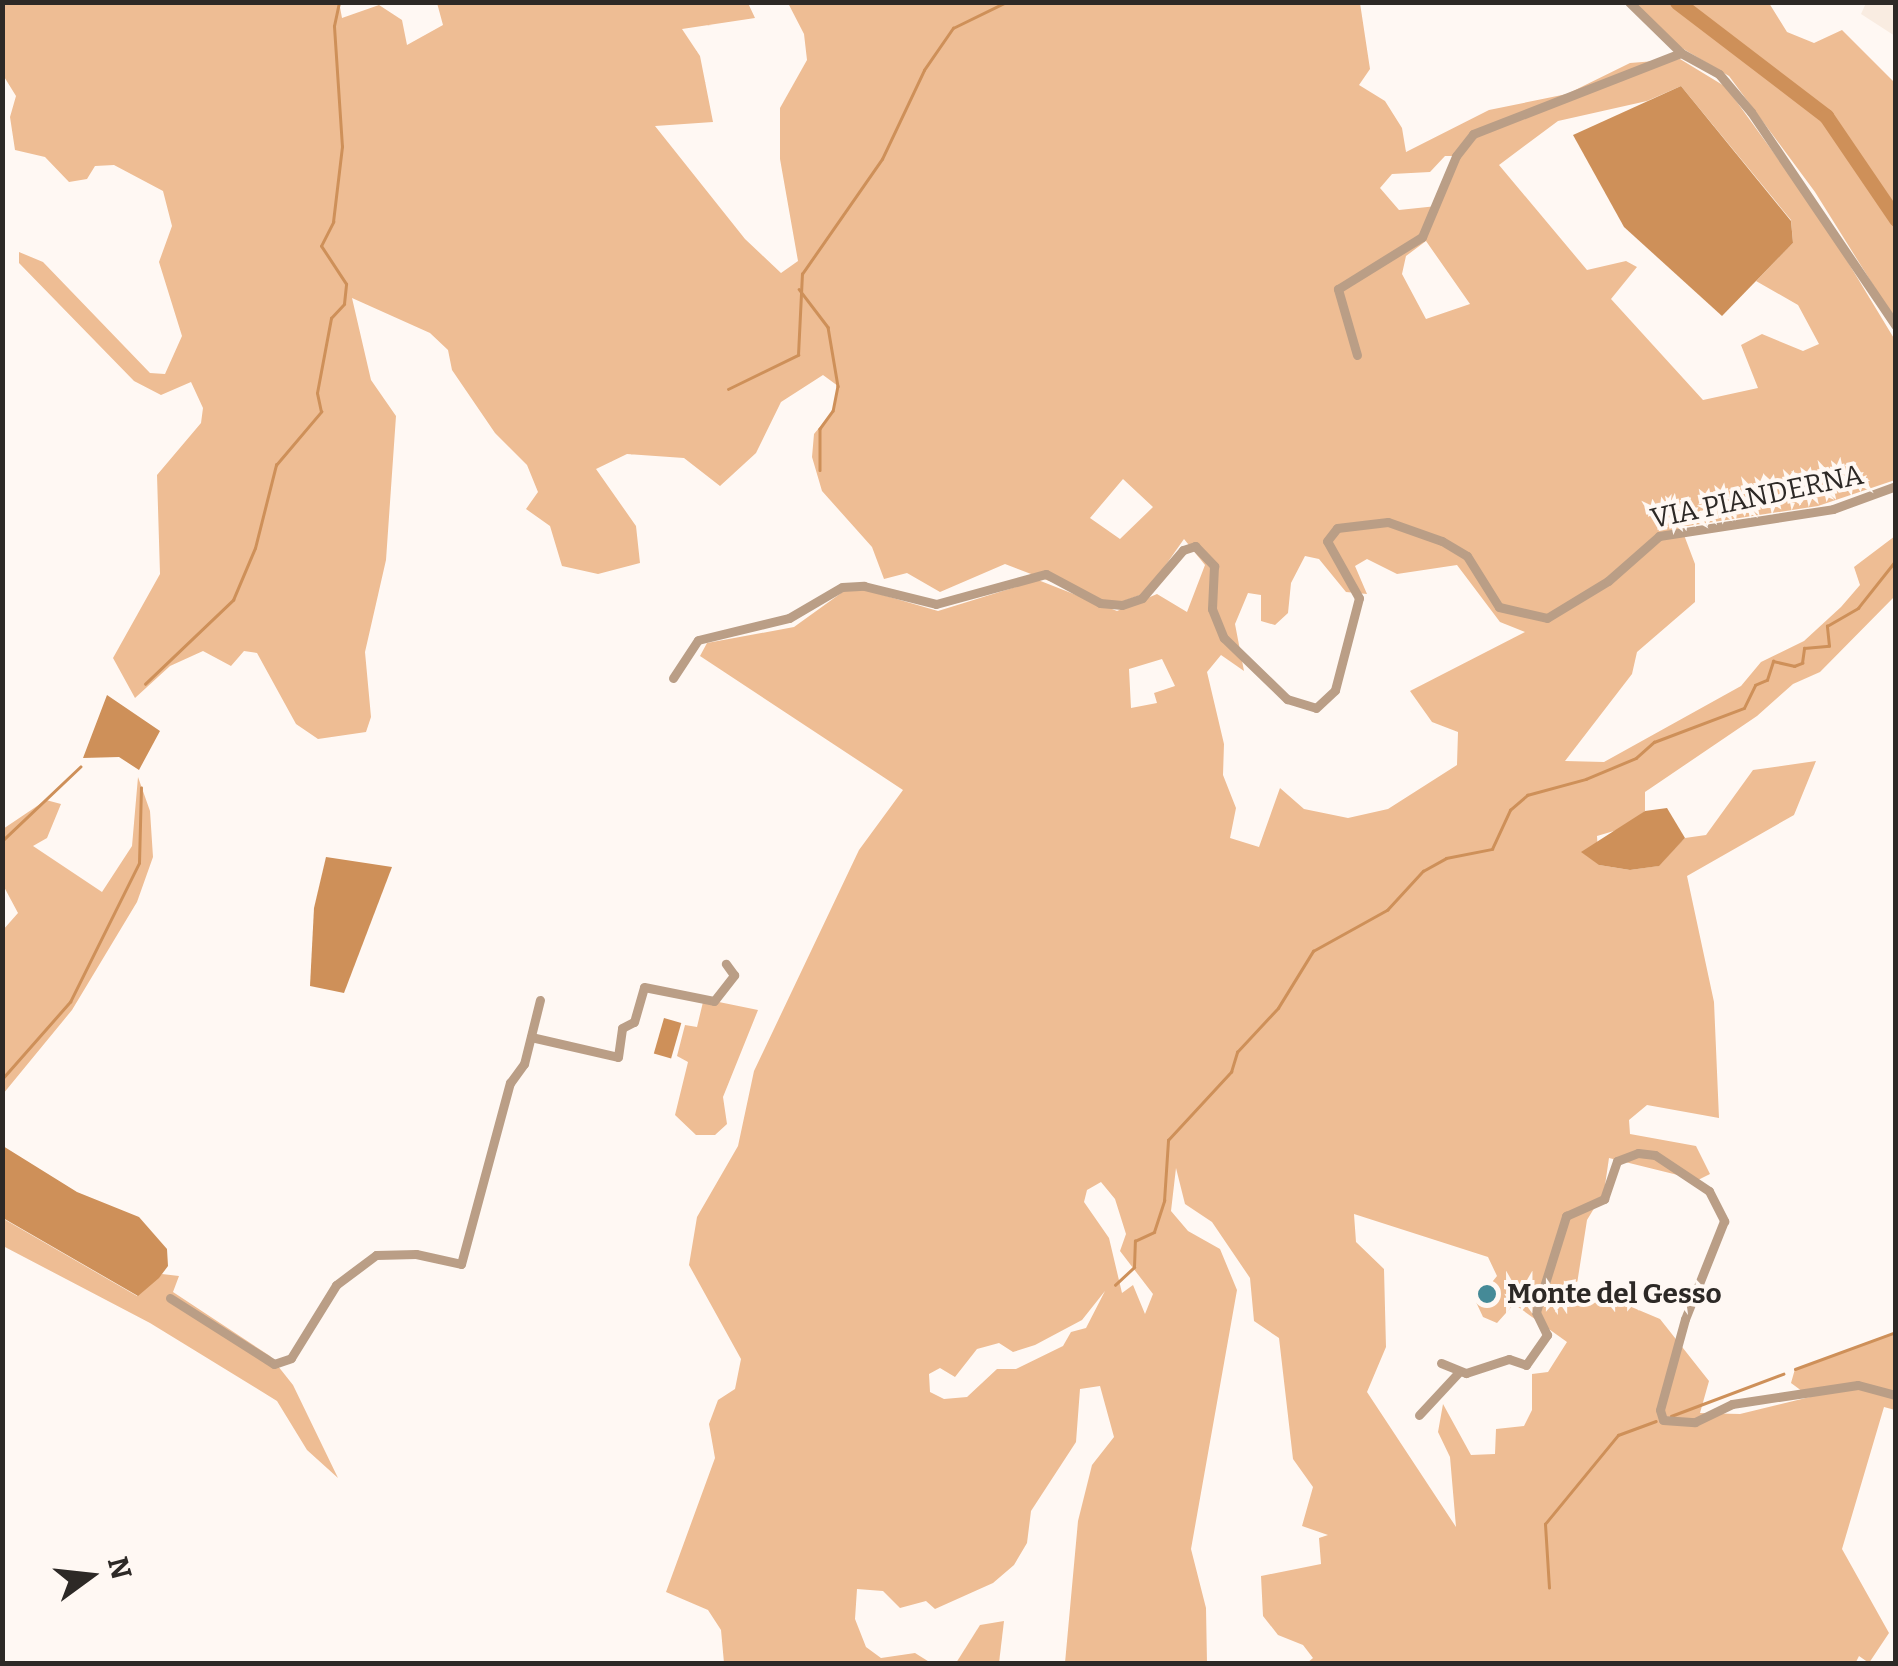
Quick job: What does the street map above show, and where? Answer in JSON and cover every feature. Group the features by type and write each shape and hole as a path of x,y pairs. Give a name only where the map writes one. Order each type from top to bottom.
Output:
{"street":[{"path":"1629,2 1681,53 1719,74 1751,112 1811,191 1896,326"},
{"path":"1357,354 1338,289 1422,236 1456,156 1472,134 1681,53"},
{"name":"VIA PIANDERNA","path":"674,678 698,640 789,618 842,588 864,586 936,604 1046,574 1100,603 1122,605 1142,598 1183,550 1194,546 1214,566 1212,609 1224,638 1287,699 1316,708 1335,690 1358,598 1328,541 1337,528 1388,522 1442,541 1467,556 1499,606 1516,616 1547,618 1608,582 1659,536 1833,509 1896,486"},
{"path":"531,1036 618,1057 622,1028 634,1022 644,987 714,1001 734,975 726,964"},
{"path":"170,1298 274,1364 291,1358 336,1284 376,1255 461,1264 510,1083 524,1064 540,1000"},
{"path":"1419,1415 1458,1373 1508,1359 1526,1365 1544,1340 1536,1312 1566,1216 1604,1199 1617,1162 1638,1153 1655,1155 1698,1182 1719,1204 1724,1222 1718,1245 1684,1318 1660,1410 1663,1420 1695,1422 1732,1404 1858,1385 1896,1395"},
{"path":"1441,1363 1458,1373"}],"shaded area":[{"path":"339,2 342,18 379,5 402,20 407,45 443,25 437,3 748,3 755,18 682,29 700,56 713,122 655,126 745,239 781,273 798,261 780,159 780,108 807,60 804,34 788,3 1360,3 1370,69 1359,85 1385,101 1402,128 1406,152 1489,110 1567,94 1630,63 1680,59 1726,87 1823,221 1895,340 1895,480 1818,506 1681,527 1695,564 1695,602 1637,652 1632,674 1565,761 1604,762 1741,686 1761,662 1804,641 1841,607 1860,585 1854,567 1895,536 1895,596 1820,672 1793,684 1757,716 1645,792 1645,811 1624,828 1597,836 1599,865 1630,870 1658,866 1685,838 1706,835 1753,770 1816,761 1794,815 1687,876 1714,1002 1719,1118 1647,1105 1629,1120 1630,1134 1696,1146 1710,1174 1698,1180 1609,1158 1604,1192 1587,1220 1577,1284 1660,1319 1709,1381 1700,1413 1740,1414 1810,1397 1791,1383 1795,1369 1895,1332 1895,1410 1884,1407 1842,1549 1889,1633 1869,1663 1859,1656 1855,1664 1307,1663 1313,1658 1303,1645 1278,1635 1263,1616 1261,1576 1321,1564 1319,1538 1328,1535 1302,1526 1313,1487 1293,1459 1279,1338 1254,1321 1250,1278 1212,1222 1185,1204 1176,1168 1171,1211 1188,1231 1220,1249 1237,1290 1191,1549 1206,1608 1207,1663 1065,1663 1078,1521 1092,1465 1114,1437 1100,1386 1080,1389 1076,1442 1031,1511 1027,1543 1014,1565 993,1583 935,1609 926,1601 900,1608 883,1591 857,1589 855,1619 866,1647 881,1658 915,1653 931,1663 724,1663 721,1630 708,1610 666,1592 715,1458 709,1424 718,1400 735,1389 741,1359 689,1265 697,1217 738,1146 754,1071 859,850 903,790 700,656 707,643 794,627 844,591 862,589 938,611 1038,580 1117,611 1157,594 1187,612 1205,565 1184,539 1146,593 1112,605 1005,564 940,592 907,573 884,579 872,547 822,491 812,457 814,434 833,411 838,386 823,375 781,402 756,453 720,486 684,458 627,454 596,469 636,526 640,563 598,574 562,566 550,526 526,509 538,492 527,465 495,433 452,370 448,350 430,333 352,298 371,380 396,416 386,560 365,652 371,717 366,732 318,739 296,724 257,653 244,651 231,666 203,651 170,666 135,698 113,658 160,574 157,475 201,423 203,408 191,382 161,395 134,381 19,263 19,252 43,262 150,373 165,374 182,336 159,262 172,226 163,191 114,165 95,166 87,179 69,182 45,157 15,150 10,117 16,96 3,75 3,3","holes":["1681,86 1791,220 1793,243 1756,281 1798,305 1819,344 1803,351 1762,334 1741,345 1758,388 1703,400 1611,299 1637,267 1626,261 1587,270 1499,165 1558,121 1647,101","1445,156 1455,156 1437,206 1399,210 1380,188 1392,174 1430,172","1426,241 1470,304 1426,319 1402,274 1406,256","1123,479 1153,507 1120,539 1090,518","1305,556 1319,559 1346,592 1367,594 1355,566 1367,559 1397,574 1457,565 1500,622 1525,632 1410,691 1432,722 1458,732 1457,765 1388,809 1348,818 1304,809 1280,788 1259,847 1230,838 1236,808 1223,775 1224,744 1207,672 1221,655 1244,671 1235,624 1248,593 1261,595 1261,621 1275,625 1288,613 1291,583","1162,659 1175,686 1154,693 1157,703 1131,708 1129,669","1101,1182 1115,1199 1126,1234 1120,1251 1153,1294 1145,1314 1133,1285 1122,1293 1109,1238 1084,1202 1087,1190","1354,1214 1488,1257 1497,1276 1476,1302 1483,1317 1497,1323 1514,1304 1567,1342 1548,1372 1532,1374 1532,1410 1524,1426 1496,1429 1495,1454 1471,1455 1443,1404 1438,1432 1450,1457 1456,1527 1367,1392 1386,1347 1384,1269 1356,1242","1105,1291 1086,1328 1071,1332 1063,1346 1016,1369 997,1369 967,1397 944,1399 930,1392 929,1374 940,1368 955,1377 977,1349 999,1343 1013,1352 1082,1320"]},
{"path":"1634,3 1769,3 1787,32 1814,43 1842,30 1895,83 1895,320 1815,192 1729,76 1680,47"},
{"path":"1866,3 1895,3 1895,36 1861,14"},
{"path":"1681,86 1791,221 1793,243 1722,316 1624,227 1573,135"},
{"path":"107,695 160,731 139,770 119,757 83,758"},
{"path":"138,777 150,811 153,857 137,902 72,1010 3,1094 3,930 18,913 3,885 3,829 46,800 61,804 47,838 33,846 102,892 132,846"},
{"path":"1667,808 1685,838 1659,866 1630,870 1599,865 1581,852 1645,811"},
{"path":"326,857 392,867 344,993 310,986 314,908"},
{"path":"703,1002 758,1010 723,1097 727,1124 715,1135 696,1135 675,1115 688,1062 677,1056 685,1025 697,1027"},
{"path":"664,1018 681,1023 671,1059 654,1054"},
{"path":"3,1146 77,1192 139,1217 167,1249 168,1266 159,1278 138,1296 3,1218"},
{"path":"2,1218 137,1296 162,1274 179,1276 173,1292 270,1356 293,1385 338,1478 307,1450 277,1401 150,1323 3,1246"},
{"path":"1004,1621 999,1663 956,1663 980,1625"}],"waterway":[{"path":"145,684 233,600 255,548 276,465 321,412 317,393 331,318 344,304 346,284 321,246 333,222 342,147 334,26 339,2"},
{"path":"728,389 798,355 802,274 882,159 924,70 953,28 1006,2"},
{"path":"1677,2 1826,116 1896,219"},
{"path":"799,289 828,327 838,386 833,411 820,429 820,470"},
{"path":"1115,1285 1134,1267 1135,1241 1154,1232 1164,1201 1168,1140 1231,1072 1237,1052 1278,1008 1313,951 1387,910 1423,871 1446,858 1492,849 1510,810 1527,795 1586,779 1636,758 1654,742 1744,708 1755,685 1767,680 1773,661 1794,666 1802,663 1804,648 1829,646 1827,626 1858,608 1896,560"},
{"path":"2,841 80,767"},
{"path":"2,1079 70,1002 139,863 141,788"},
{"path":"1795,1369 1896,1332"},
{"path":"1671,1416 1783,1374"},
{"path":"1549,1588 1545,1524 1618,1435 1656,1421"}],"place":[{"name":"Monte del Gesso","path":"1487,1294"}]}
